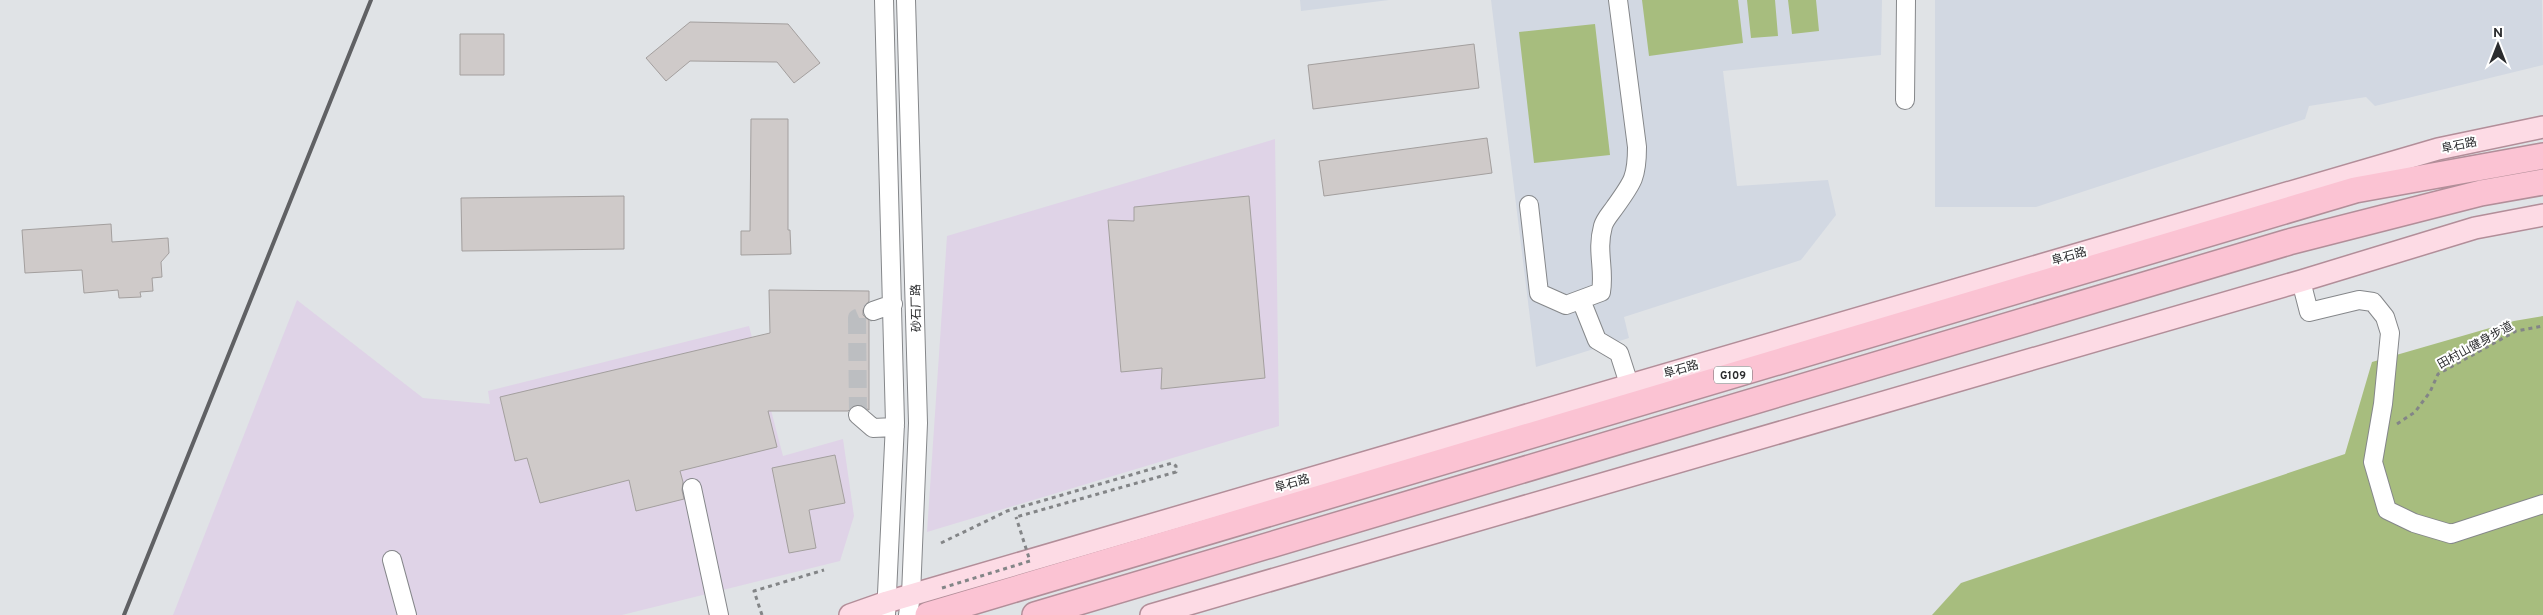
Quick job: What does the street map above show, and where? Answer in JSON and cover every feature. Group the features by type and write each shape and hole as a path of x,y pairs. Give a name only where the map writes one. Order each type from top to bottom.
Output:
{"highway":[{"name":"阜石路","path":"928,615 2355,190 2543,156"},
{"name":"G109","path":"1035,615 2290,242 2481,192 2543,182"}],"main road":[{"name":"阜石路","path":"850,615 909,605 1629,384 2438,149 2543,127"},
{"path":"1151,615 2301,281 2475,228 2543,215"}],"street":[{"name":"砂石厂路","path":"884,0 895,427 887,608"},
{"name":"砂石厂路","path":"906,0 918,423 909,605"},
{"path":"1529,205 1539,293 1566,305 1601,292 1603,281 1598,245 1603,223 1631,185 1637,171 1637,147 1618,0"},
{"path":"1905,100 1906,0"},
{"path":"2301,281 2309,312 2359,300 2373,302 2385,317 2390,333 2379,425 2372,462 2387,510 2414,523 2452,534 2543,504"},
{"path":"1581,300 1597,340 1619,354 1629,384"},
{"path":"873,311 893,304"},
{"path":"858,416 873,428 895,427"},
{"path":"692,488 718,615"},
{"path":"392,560 407,615"}],"path":[{"name":"田村山健身步道","path":"2379,425 2396,425 2415,412 2430,392 2438,374 2516,331 2543,326"},
{"path":"941,543 1007,512 1172,463 1176,466 1176,472 1016,517 1030,561 942,588"},
{"path":"762,615 754,591 824,570"}],"shaded area":[{"path":"1300,0 1389,0 1301,11"},
{"path":"1491,0 1882,0 1881,55 1723,71 1737,186 1828,180 1836,215 1801,260 1624,317 1629,338 1536,367"},
{"path":"1935,0 2542,0 2543,65 2375,106 2366,97 2309,106 2305,119 2036,207 1935,207"},
{"path":"1275,139 1279,426 927,532 947,236"},
{"path":"297,300 423,398 490,404 488,391 749,326 783,456 843,439 854,516 840,561 622,615 173,615"}],"green space":[{"path":"1642,0 1738,0 1743,43 1649,56"},
{"path":"1747,0 1775,0 1778,36 1751,38"},
{"path":"1788,0 1816,0 1819,31 1792,34"},
{"path":"1595,24 1610,155 1534,163 1519,32"},
{"path":"2543,316 2543,615 1932,615 1961,583 2345,454 2372,362 2514,321"}],"building":[{"path":"690,22 788,24 820,63 794,83 777,62 690,61 666,81 646,58"},
{"path":"460,34 504,34 504,75 460,75"},
{"path":"1474,44 1479,88 1313,109 1308,65"},
{"path":"751,119 788,119 788,230 790,230 791,254 741,255 741,231 750,231"},
{"path":"1487,138 1492,173 1324,196 1319,161"},
{"path":"624,196 624,249 462,251 461,198"},
{"path":"1249,196 1265,378 1161,389 1162,368 1121,372 1108,220 1134,221 1134,207"},
{"path":"111,224 112,242 168,238 169,253 161,262 162,277 152,278 153,291 140,292 141,297 119,298 118,290 84,293 82,270 25,273 22,230"},
{"path":"769,290 869,291 869,301 863,310 863,315 869,320 869,410 860,405 854,405 848,411 768,411 777,447 680,471 684,499 636,511 629,480 540,503 527,458 515,461 500,397 770,333"},
{"path":"835,455 845,503 809,510 816,548 789,553 772,468"}],"tunnel":[{"path":"858,415 857,318 873,311"}],"railway":[{"path":"124,615 371,0"}]}
